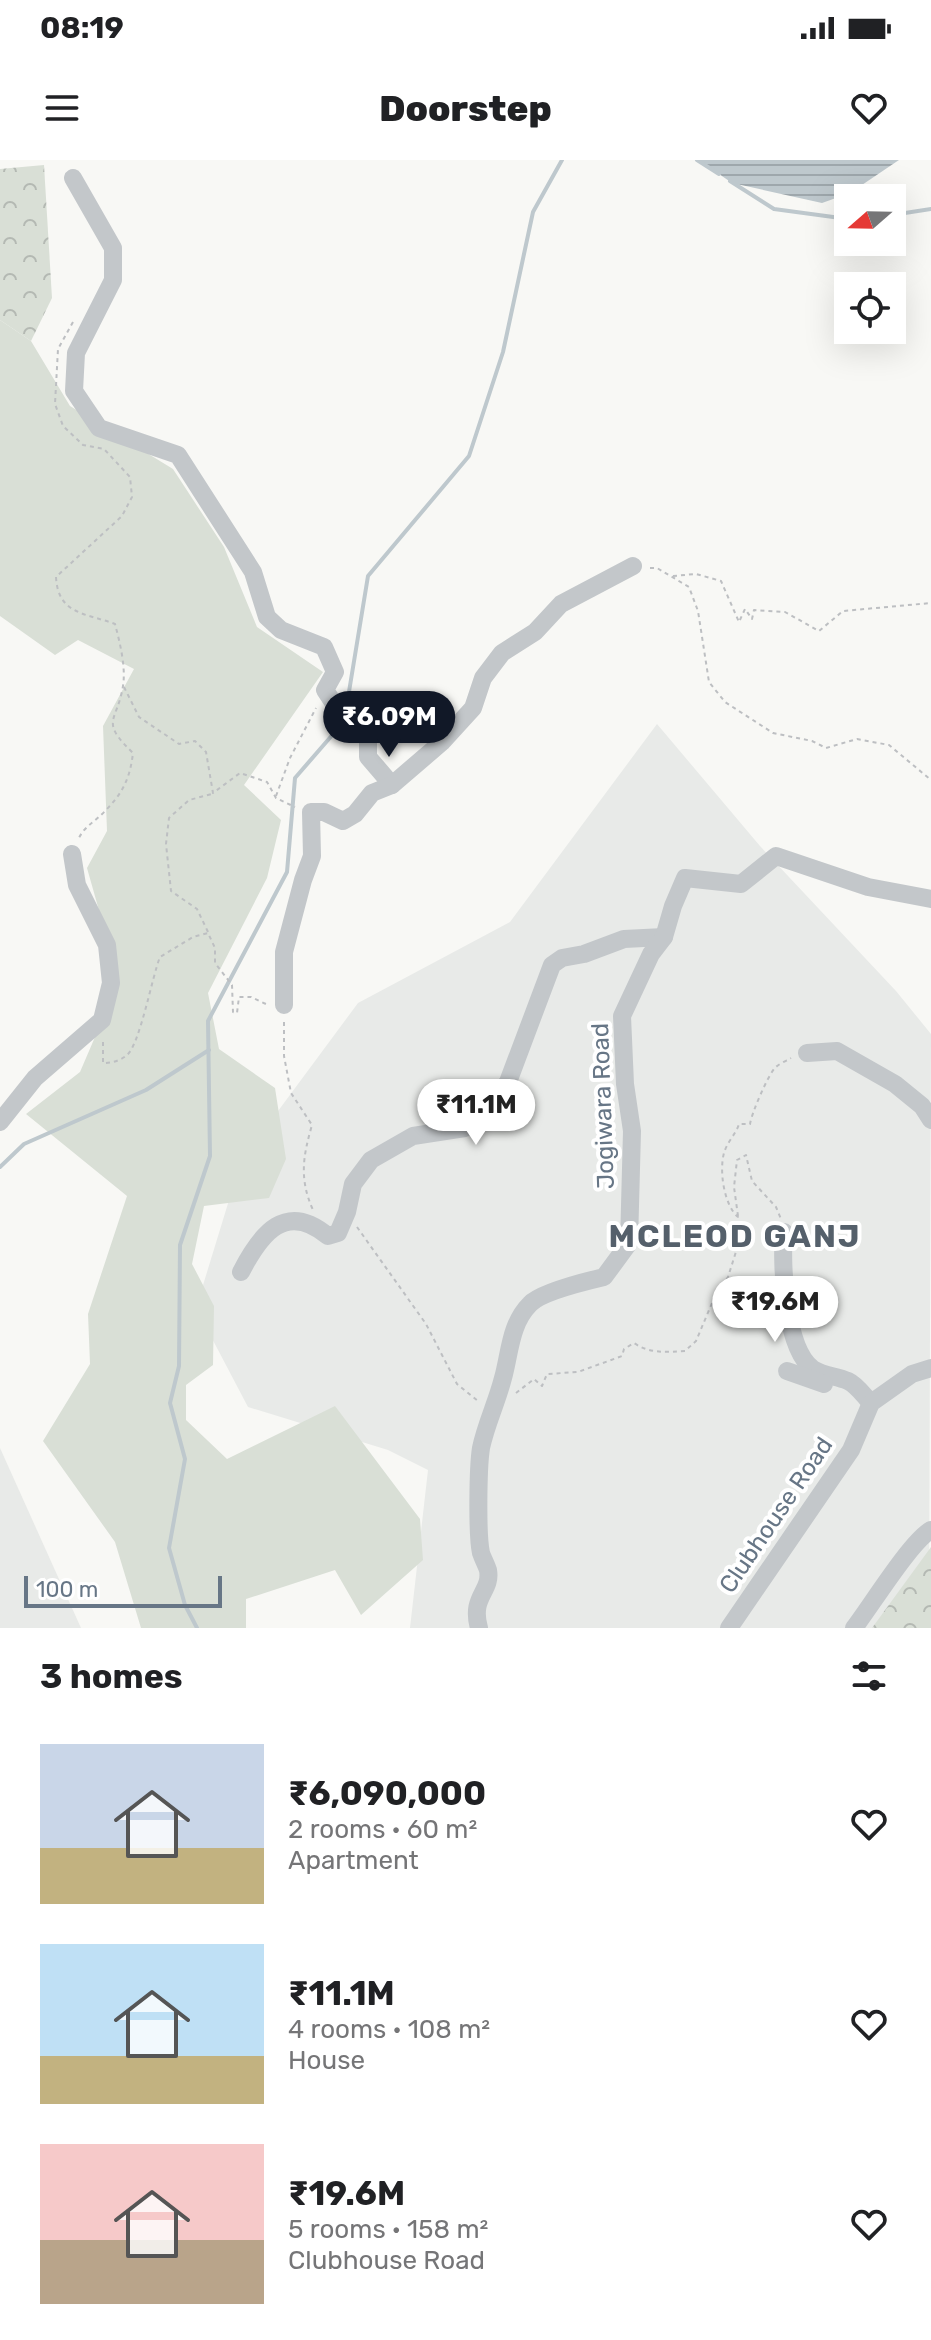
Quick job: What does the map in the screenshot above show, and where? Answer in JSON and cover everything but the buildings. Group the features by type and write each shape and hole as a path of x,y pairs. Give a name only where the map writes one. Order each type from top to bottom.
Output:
{"street":[{"path":"73,178 113,248 113,280 76,353 74,391 99,428 178,455 253,572 267,617 281,630 324,647 335,672 325,690 346,722 368,733 368,757 392,785"},
{"path":"284,1008 284,952 312,856 311,812 324,812 343,821 355,814 372,793 392,785 442,742 473,708 483,678 502,653 535,632 561,604 633,566"},
{"path":"0,1122 35,1078 102,1020 111,983 107,945 77,885 72,854"},
{"name":"Jogiwara Road","path":"479,1628 475,1615 478,1598 486,1588 489,1573 480,1541 481,1450 504,1377 510,1338 530,1303 576,1283 604,1277 629,1243 632,1131 625,1084 622,1016 651,954 664,937 685,878 741,884 776,856 868,887 931,899"},
{"path":"241,1272 268,1230 291,1220 312,1223 328,1236 338,1233 347,1212 353,1184 371,1160 413,1136 475,1124 508,1082 552,965 562,958 584,954 624,939 664,937"},
{"path":"807,1053 837,1051 895,1084 922,1106 931,1120"},
{"path":"784,1232 782,1259 788,1310 800,1352 811,1368 851,1382 870,1404"},
{"path":"870,1404 912,1374 931,1368"},
{"path":"787,1371 843,1390 870,1404"},
{"name":"Clubhouse Road","path":"729,1628 851,1450 870,1404"},
{"path":"854,1628 905,1557 931,1530"}],"path":[{"path":"74,320 58,349 55,404 63,426 83,445 104,449 130,477 132,497 122,516 56,577 57,590 66,604 82,616 115,624 123,686 139,717 179,744 195,741 206,752 213,793"},
{"path":"633,566 657,568 689,587 698,611 709,682 725,702 773,733 812,741 826,748 857,739 889,745 931,780"},
{"path":"670,576 696,574 721,581 739,622 745,609 752,619 754,610 785,612 819,631 843,611 931,603"},
{"path":"72,854 83,829 105,811 130,778 133,753 116,736 112,715 123,686"},
{"path":"276,798 290,758 325,690"},
{"path":"296,807 276,798 267,782 240,773 213,793 189,800 169,818 166,844 171,891 197,909 215,948 215,963 232,985 233,1012 237,1013 239,997 251,997 284,1008 284,1056 291,1093 312,1125 303,1158 306,1194 322,1230"},
{"path":"102,1020 103,1063 112,1063 129,1054 160,957 193,937 208,933"},
{"path":"738,1217 733,1214 727,1199 724,1154 739,1124 750,1124 752,1110 775,1067 807,1053"},
{"path":"510,1398 534,1379 542,1386 547,1374 578,1372 622,1356 624,1349 634,1343 656,1352 685,1351 696,1341 715,1296 728,1277 740,1239 734,1170 737,1160 746,1155 752,1181 776,1207 784,1232"},
{"path":"347,1212 426,1324 457,1384 491,1413"}],"shaded area":[{"path":"699,160 899,160 863,184 834,184 834,199 822,203 732,183"},
{"path":"657,724 760,846 896,991 931,1034 929,1628 410,1628 428,1470 388,1450 248,1407 196,1308 241,1161 358,1003 510,922"},
{"path":"0,1448 81,1628 0,1628"}],"green space":[{"path":"44,165 52,298 31,341 0,320 0,169"},
{"path":"0,320 31,341 70,406 173,469 224,547 257,627 323,672 244,785 281,820 267,878 208,993 219,1049 275,1088 286,1159 269,1198 204,1206 192,1264 214,1306 213,1365 186,1385 186,1420 227,1459 335,1406 420,1519 423,1560 361,1615 335,1570 246,1599 246,1628 141,1628 115,1542 43,1441 90,1364 88,1314 127,1196 26,1114 80,1072 119,981 87,868 107,831 103,726 134,669 78,640 55,655 0,616"},
{"path":"931,1547 931,1628 872,1628"}],"waterway":[{"path":"346,710 368,576 469,456 503,352 533,212 562,160"},
{"path":"697,160 719,174"},
{"path":"730,181 774,209 834,217"},
{"path":"906,213 931,209"},
{"path":"197,1628 185,1605 169,1548 185,1459 170,1403 179,1366 180,1245 210,1156 208,1021 287,872 295,778 341,725"},
{"path":"0,1167 24,1144 146,1090 209,1050"}],"district":[{"name":"MCLEOD GANJ","path":"735,1236"}]}
